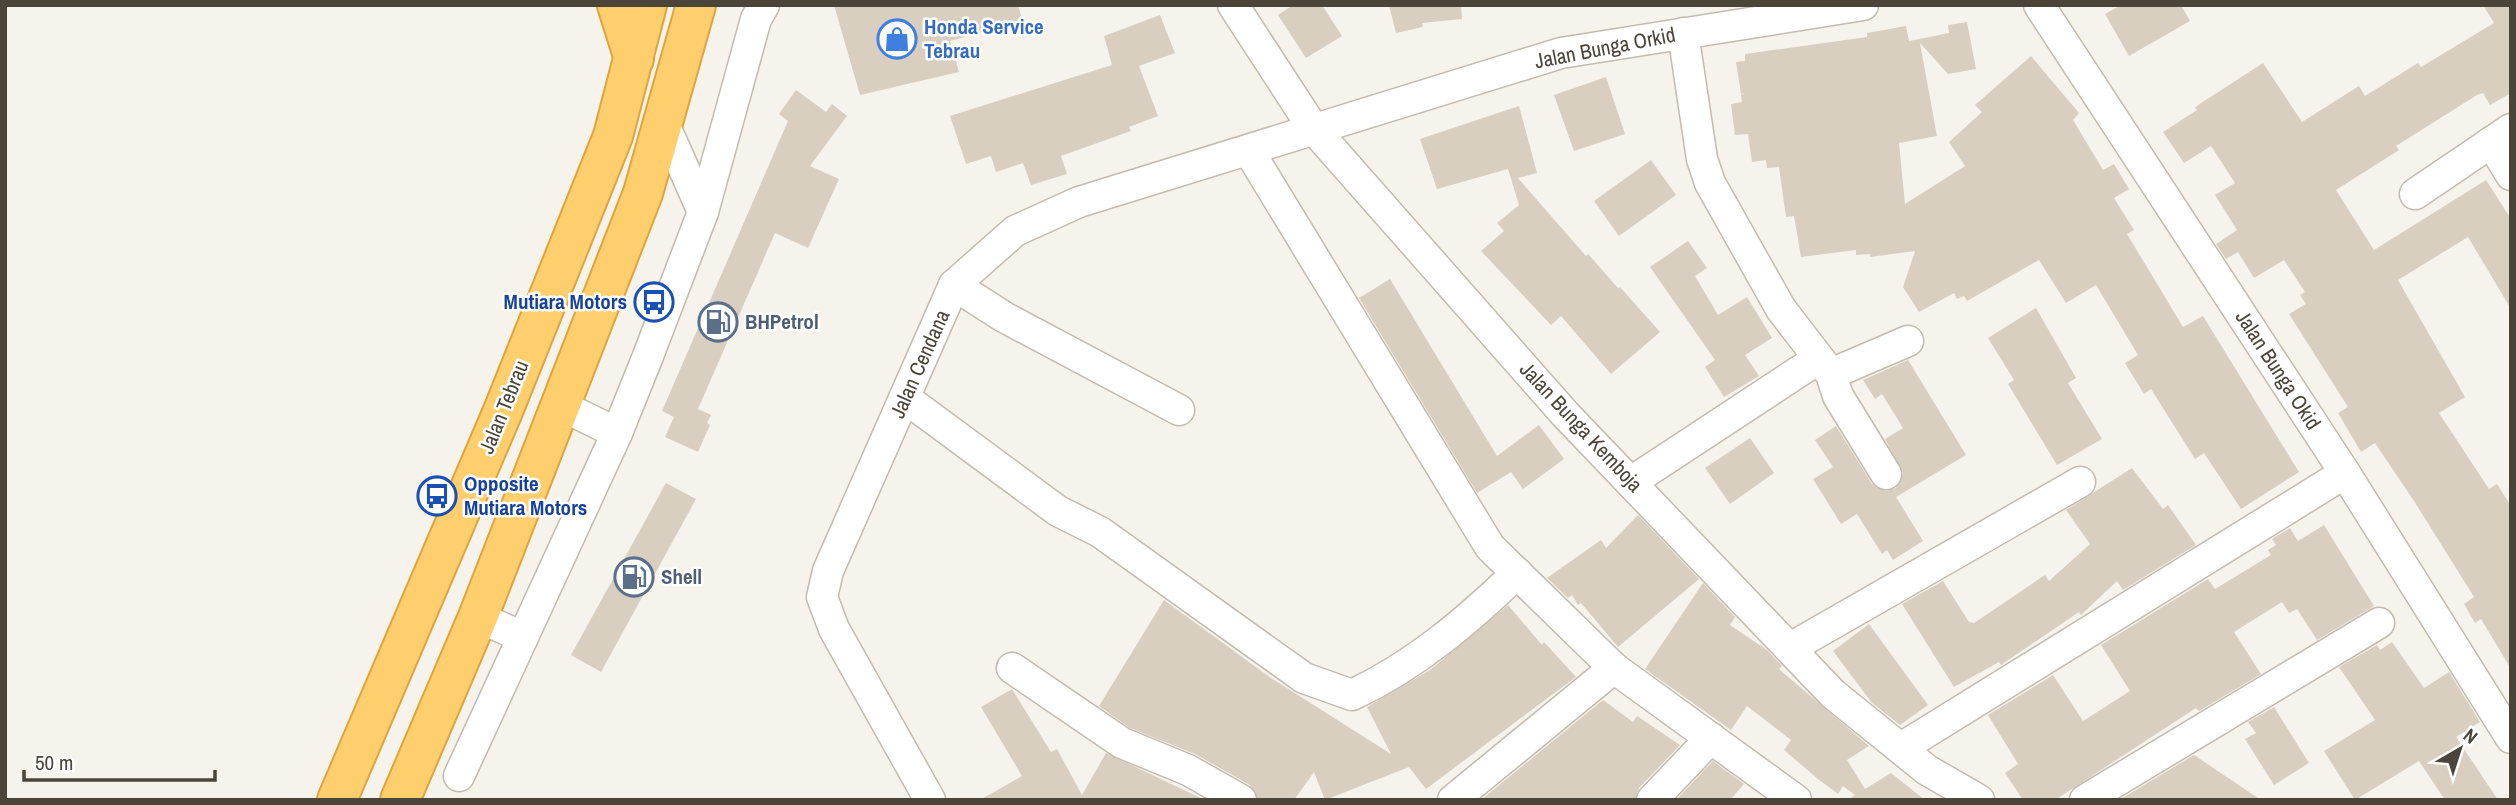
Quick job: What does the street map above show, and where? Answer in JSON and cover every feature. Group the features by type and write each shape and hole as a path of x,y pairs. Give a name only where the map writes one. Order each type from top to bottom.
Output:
{"highway":[{"path":"617,5 634,60"},
{"name":"Jalan Tebrau","path":"337,800 503,411 613,136 648,5"},
{"path":"400,800 478,617 643,193 696,5"}],"street":[{"path":"459,776 617,433 703,212 756,19 764,5"},
{"name":"Jalan Bunga Kemboja","path":"1233,5 1313,128 1565,414 1792,647 1833,694 1927,770 1979,800"},
{"name":"Jalan Bunga Orkid","path":"1313,128 1561,53 1863,5"},
{"name":"Jalan Bunga Okid","path":"2039,5 2345,472 2511,738"},
{"path":"1683,33 1702,159 1710,183 1781,309 1825,367 1838,396 1885,474"},
{"path":"664,124 703,212"},
{"name":"Jalan Cendana","path":"930,800 834,629 822,597 828,571 954,285 1015,231 1079,202 1249,151 1313,128"},
{"path":"2415,194 2501,136 2511,175"},
{"path":"1249,151 1490,547 1614,668 1711,738 1765,791 1796,800"},
{"path":"954,285 1004,317 1179,410"},
{"path":"1631,482 1825,367 1908,341"},
{"path":"905,398 1058,511 1111,540 1304,678 1352,695 1387,679 1425,652 1470,618 1517,573"},
{"path":"560,405 617,433"},
{"path":"1901,748 2345,472"},
{"path":"1792,647 2080,482"},
{"path":"478,617 523,637"},
{"path":"2085,800 2379,623"},
{"path":"1012,668 1122,743 1188,770 1241,800"},
{"path":"1453,800 1614,668"},
{"path":"1652,800 1711,738"}],"building":[{"name":"Honda Service Tebrau","path":"834,5 1018,5 1023,22 950,41 959,72 860,95"},
{"path":"1293,5 1322,5 1342,36 1306,58 1278,15"},
{"path":"1389,5 1461,5 1462,19 1422,23 1423,27 1396,33"},
{"path":"2121,5 2181,5 2190,21 2129,56 2105,14"},
{"path":"2483,5 2511,5 2511,93 2490,105 2483,93 2477,95 2396,146 2399,150 2336,190 2374,250 2486,180 2511,219 2511,309 2468,237 2398,280 2465,397 2439,413 2489,489 2497,484 2511,506 2511,669 2481,619 2475,623 2464,604 2474,597 2375,443 2361,452 2338,413 2348,407 2289,314 2306,304 2300,295 2305,292 2284,260 2254,278 2238,252 2226,259 2216,244 2237,230 2215,195 2235,183 2211,146 2184,163 2163,132 2197,110 2195,107 2263,63 2302,122 2359,86 2365,96 2418,63 2421,67 2494,23"},
{"path":"1160,15 1175,53 1139,66 1158,116 1129,127 1131,131 1061,156 1067,174 1031,185 1023,163 996,172 991,156 966,164 950,116 1112,65 1104,36"},
{"path":"1967,22 1976,69 1948,74 1920,43 1937,136 1899,143 1905,204 1965,166 1949,142 1982,112 1975,105 2031,56 2079,113 2073,120 2103,170 2114,164 2129,189 2114,198 2134,230 2127,234 2183,327 2203,316 2299,472 2241,509 2204,453 2195,459 2151,389 2144,394 2125,363 2138,355 2096,285 2066,303 2039,260 1967,301 1964,296 1957,299 1954,293 1919,312 1903,287 1915,251 1870,257 1870,254 1856,255 1856,250 1801,257 1794,216 1786,217 1779,167 1767,168 1766,160 1752,162 1748,134 1735,135 1731,104 1742,102 1741,95 1745,93 1741,94 1736,62 1745,61 1745,54 1867,37 1867,33 1906,26 1909,41 1949,33 1948,25"},
{"path":"1606,77 1625,134 1574,151 1554,95"},
{"path":"796,90 826,112 832,104 847,116 810,166 839,179 808,248 775,233 698,409 711,415 707,423 710,425 698,452 665,437 674,417 662,411 788,121 779,114"},
{"path":"1519,106 1537,173 1518,178 1586,256 1588,254 1660,332 1611,374 1561,316 1551,325 1481,251 1504,231 1497,223 1519,205 1508,169 1437,189 1420,139"},
{"path":"1651,160 1676,195 1619,236 1594,201"},
{"path":"1688,241 1707,268 1695,276 1718,315 1747,297 1772,338 1745,355 1759,376 1724,397 1705,367 1715,360 1650,267"},
{"path":"1390,279 1497,456 1539,425 1564,459 1523,489 1511,472 1477,493 1359,298"},
{"path":"2036,308 2076,378 2068,383 2102,439 2057,465 2008,384 2014,380 1988,338"},
{"path":"1908,360 1966,455 1896,497 1923,541 1893,560 1887,550 1882,554 1857,514 1841,524 1813,479 1833,467 1815,440 1836,426 1872,484 1886,491 1896,488 1903,473 1885,439 1903,428 1882,394 1875,399 1863,380"},
{"path":"1750,438 1774,473 1730,504 1705,468"},
{"path":"2132,468 2163,509 2168,505 2196,545 2123,590 2117,581 2081,615 2079,612 2001,665 1999,662 1954,687 1902,604 1943,581 1969,622 1974,623 2045,575 2049,581 2090,544 2066,510"},
{"name":"Shell","path":"666,483 696,499 601,672 571,655"},
{"path":"1638,515 1699,579 1618,647 1581,603 1578,605 1572,595 1568,598 1547,578 1601,540 1606,548"},
{"path":"2324,525 2374,606 2317,640 2297,609 2289,613 2282,602 2234,632 2261,674 2199,711 2196,708 2055,800 2023,800 2005,773 2018,764 1988,715 2053,675 2083,721 2130,691 2101,645 2208,579 2215,589 2271,555 2268,550 2276,545 2272,539 2290,528 2298,541"},
{"path":"1703,583 1735,617 1730,625 1767,650 1782,666 1779,669 1869,746 1847,760 1865,789 1891,773 1925,800 1847,800 1855,795 1843,786 1838,794 1818,779 1784,750 1791,740 1747,706 1731,730 1645,669"},
{"path":"1164,600 1271,678 1391,754 1367,707 1430,670 1508,605 1542,645 1544,642 1576,677 1426,789 1409,767 1325,800 1314,772 1294,800 1258,800 1250,785 1195,754 1130,728 1099,706"},
{"path":"1869,624 1928,705 1900,725 1872,703 1833,651"},
{"path":"2392,642 2424,688 2449,672 2480,722 2456,737 2498,800 2445,800 2419,761 2355,800 2324,751 2375,720 2339,667 2377,645 2380,650"},
{"path":"1012,689 1051,752 1057,749 1082,795 1106,753 1205,800 980,800 1022,776 981,707"},
{"path":"1603,700 1633,722 1637,716 1680,745 1639,788 1635,800 1481,800"},
{"path":"2274,707 2309,763 2274,785 2245,739 2256,733 2248,722"},
{"path":"2194,755 2261,800 2119,800"},
{"path":"1713,761 1744,784 1730,800 1676,800"}],"place":[{"name":"Honda Service Tebrau","path":"897,39"},
{"name":"Mutiara Motors","path":"654,302"},
{"name":"BHPetrol","path":"718,322"},
{"name":"Opposite Mutiara Motors","path":"437,496"},
{"name":"Shell","path":"634,577"}]}
